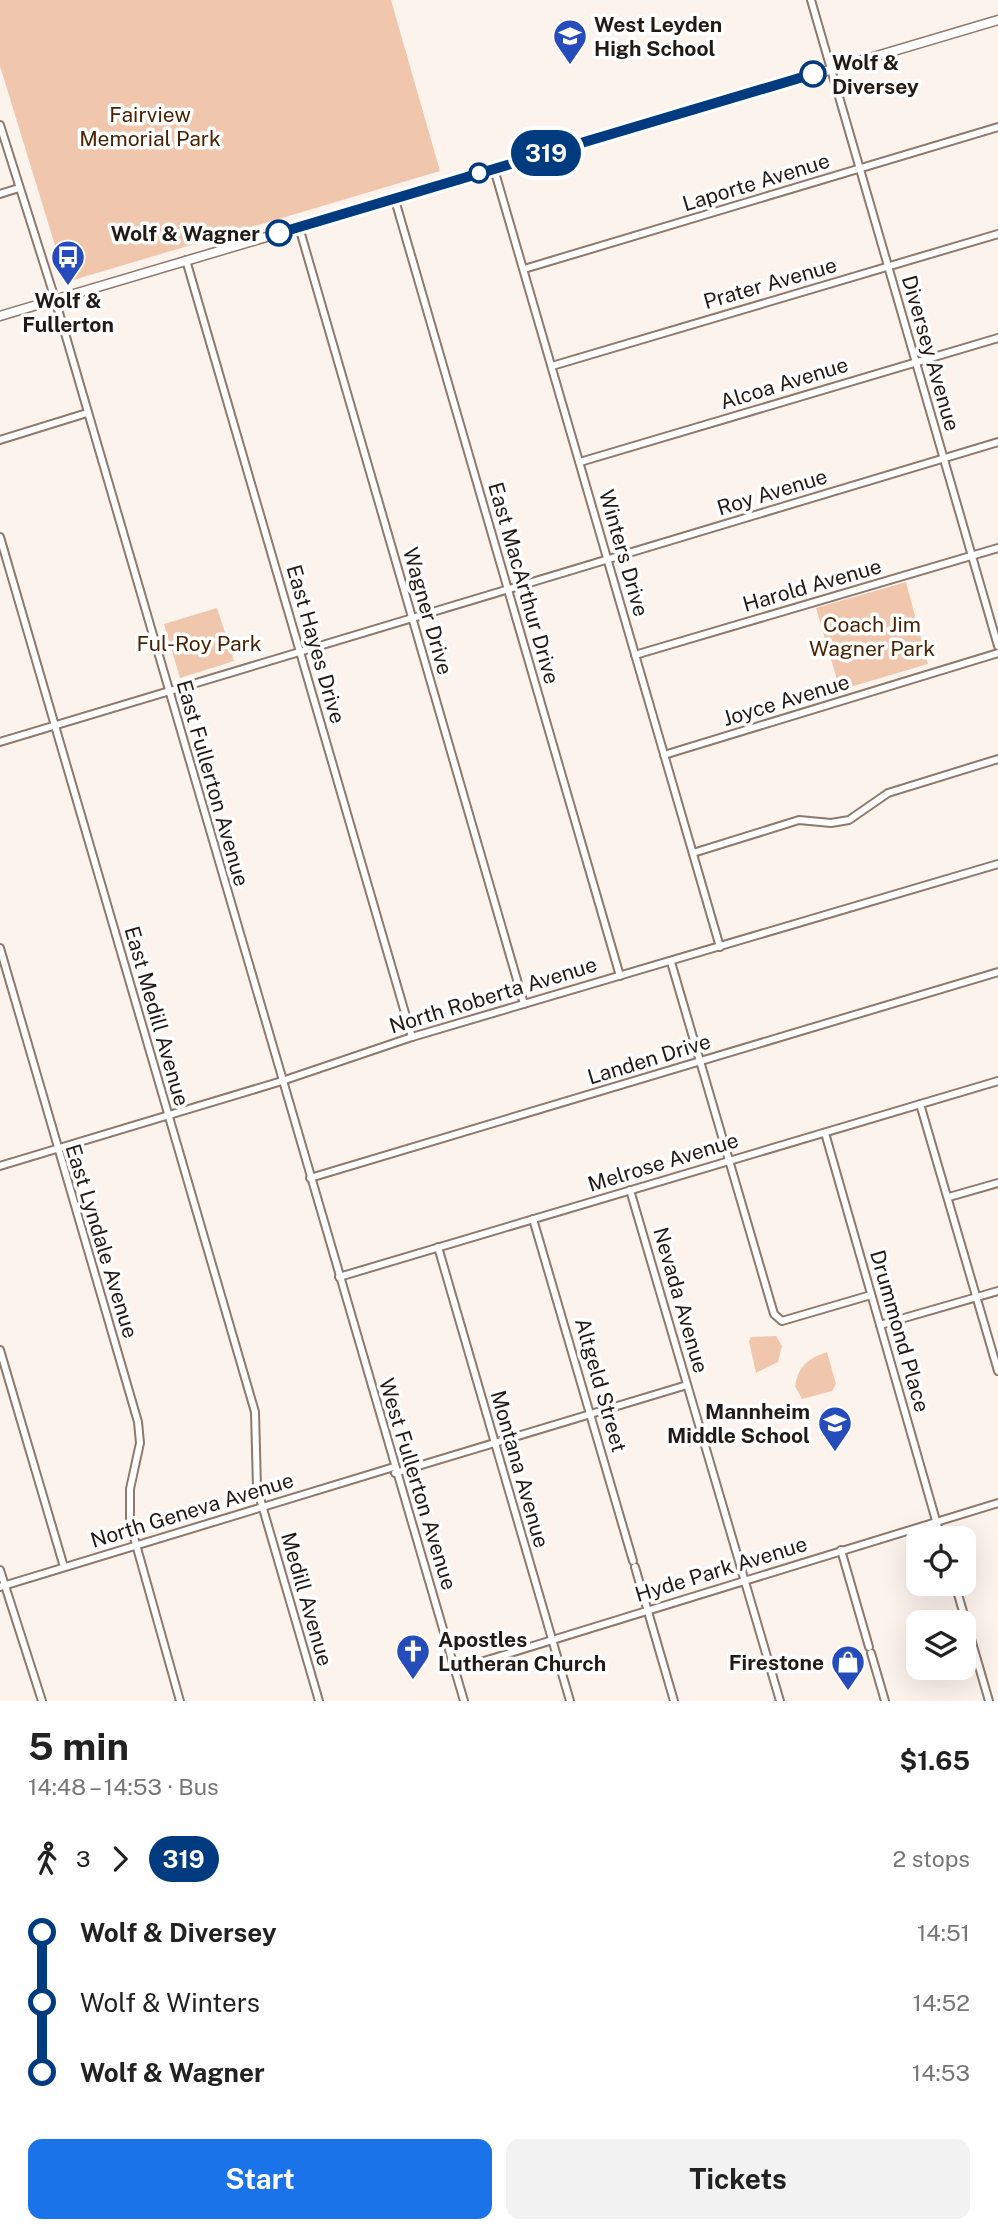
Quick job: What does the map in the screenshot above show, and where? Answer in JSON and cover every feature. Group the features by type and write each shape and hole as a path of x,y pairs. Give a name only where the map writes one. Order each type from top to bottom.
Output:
{"main road":[{"path":"0,316 998,20"}],"street":[{"name":"Diversey Avenue","path":"811,0 998,646"},
{"path":"0,125 55,299"},
{"name":"Laporte Avenue","path":"524,269 998,127"},
{"name":"Winters Drive","path":"494,169 720,947"},
{"path":"0,194 19,188"},
{"name":"East MacArthur Drive","path":"394,200 620,976"},
{"name":"Wagner Drive","path":"299,228 524,1004"},
{"name":"Prater Avenue","path":"552,366 998,234"},
{"name":"East Hayes Drive","path":"186,261 412,1037"},
{"name":"East Fullerton Avenue","path":"55,299 339,1277"},
{"name":"Alcoa Avenue","path":"580,462 998,338"},
{"path":"0,440 88,414"},
{"name":"Roy Avenue","path":"0,742 998,442"},
{"name":"East Medill Avenue","path":"0,537 255,1412 255,1473 262,1507"},
{"name":"Harold Avenue","path":"635,654 998,548"},
{"name":"Joyce Avenue","path":"664,755 998,653"},
{"path":"693,853 799,820 831,823 849,820 888,793 998,759"},
{"name":"North Roberta Avenue","path":"0,1166 282,1081 412,1037 998,864"},
{"name":"East Lyndale Avenue","path":"0,948 4,974 138,1423 140,1443 128,1504 135,1546 180,1701"},
{"path":"671,962 774,1314 782,1321 871,1295"},
{"name":"Landen Drive","path":"310,1178 998,972"},
{"name":"Melrose Avenue","path":"339,1277 998,1081"},
{"path":"920,1104 998,1371"},
{"name":"Drummond Place","path":"825,1133 938,1526"},
{"path":"949,1197 998,1184"},
{"name":"Nevada Avenue","path":"630,1190 780,1701"},
{"name":"Altgeld Street","path":"533,1219 674,1701"},
{"name":"Montana Avenue","path":"438,1247 570,1701"},
{"name":"West Fullerton Avenue","path":"339,1277 464,1701"},
{"path":"880,1325 998,1292"},
{"path":"0,1350 64,1567"},
{"name":"North Geneva Avenue","path":"3,1586 262,1507 687,1385"},
{"name":"Hyde Park Avenue","path":"455,1670 841,1549 998,1503"},
{"name":"Medill Avenue","path":"262,1507 319,1701"},
{"path":"841,1549 885,1701"},
{"path":"0,1570 3,1586 43,1701"},
{"path":"958,1596 989,1701"}],"green space":[{"name":"Fairview Memorial Park","path":"0,0 391,0 440,171 70,281 65,278 0,66"},
{"name":"Coach Jim Wagner Park","path":"906,582 928,664 840,690 816,608"},
{"name":"Ful-Roy Park","path":"217,608 234,661 180,678 164,624"},
{"path":"776,1336 782,1346 778,1362 756,1373 749,1341 751,1337"},
{"path":"827,1352 836,1384 832,1391 802,1399 795,1386 801,1368 809,1360"}],"bus line":[{"name":"319","path":"279,233 813,74"}],"place":[{"name":"West Leyden High School","path":"570,66"},
{"name":"Wolf & Diversey","path":"813,74"},
{"name":"Wolf & Wagner","path":"279,233"},
{"name":"Wolf & Fullerton","path":"68,287"},
{"name":"Mannheim Middle School","path":"835,1453"},
{"name":"Apostles Lutheran Church","path":"413,1681"},
{"name":"Firestone","path":"848,1692"}]}
